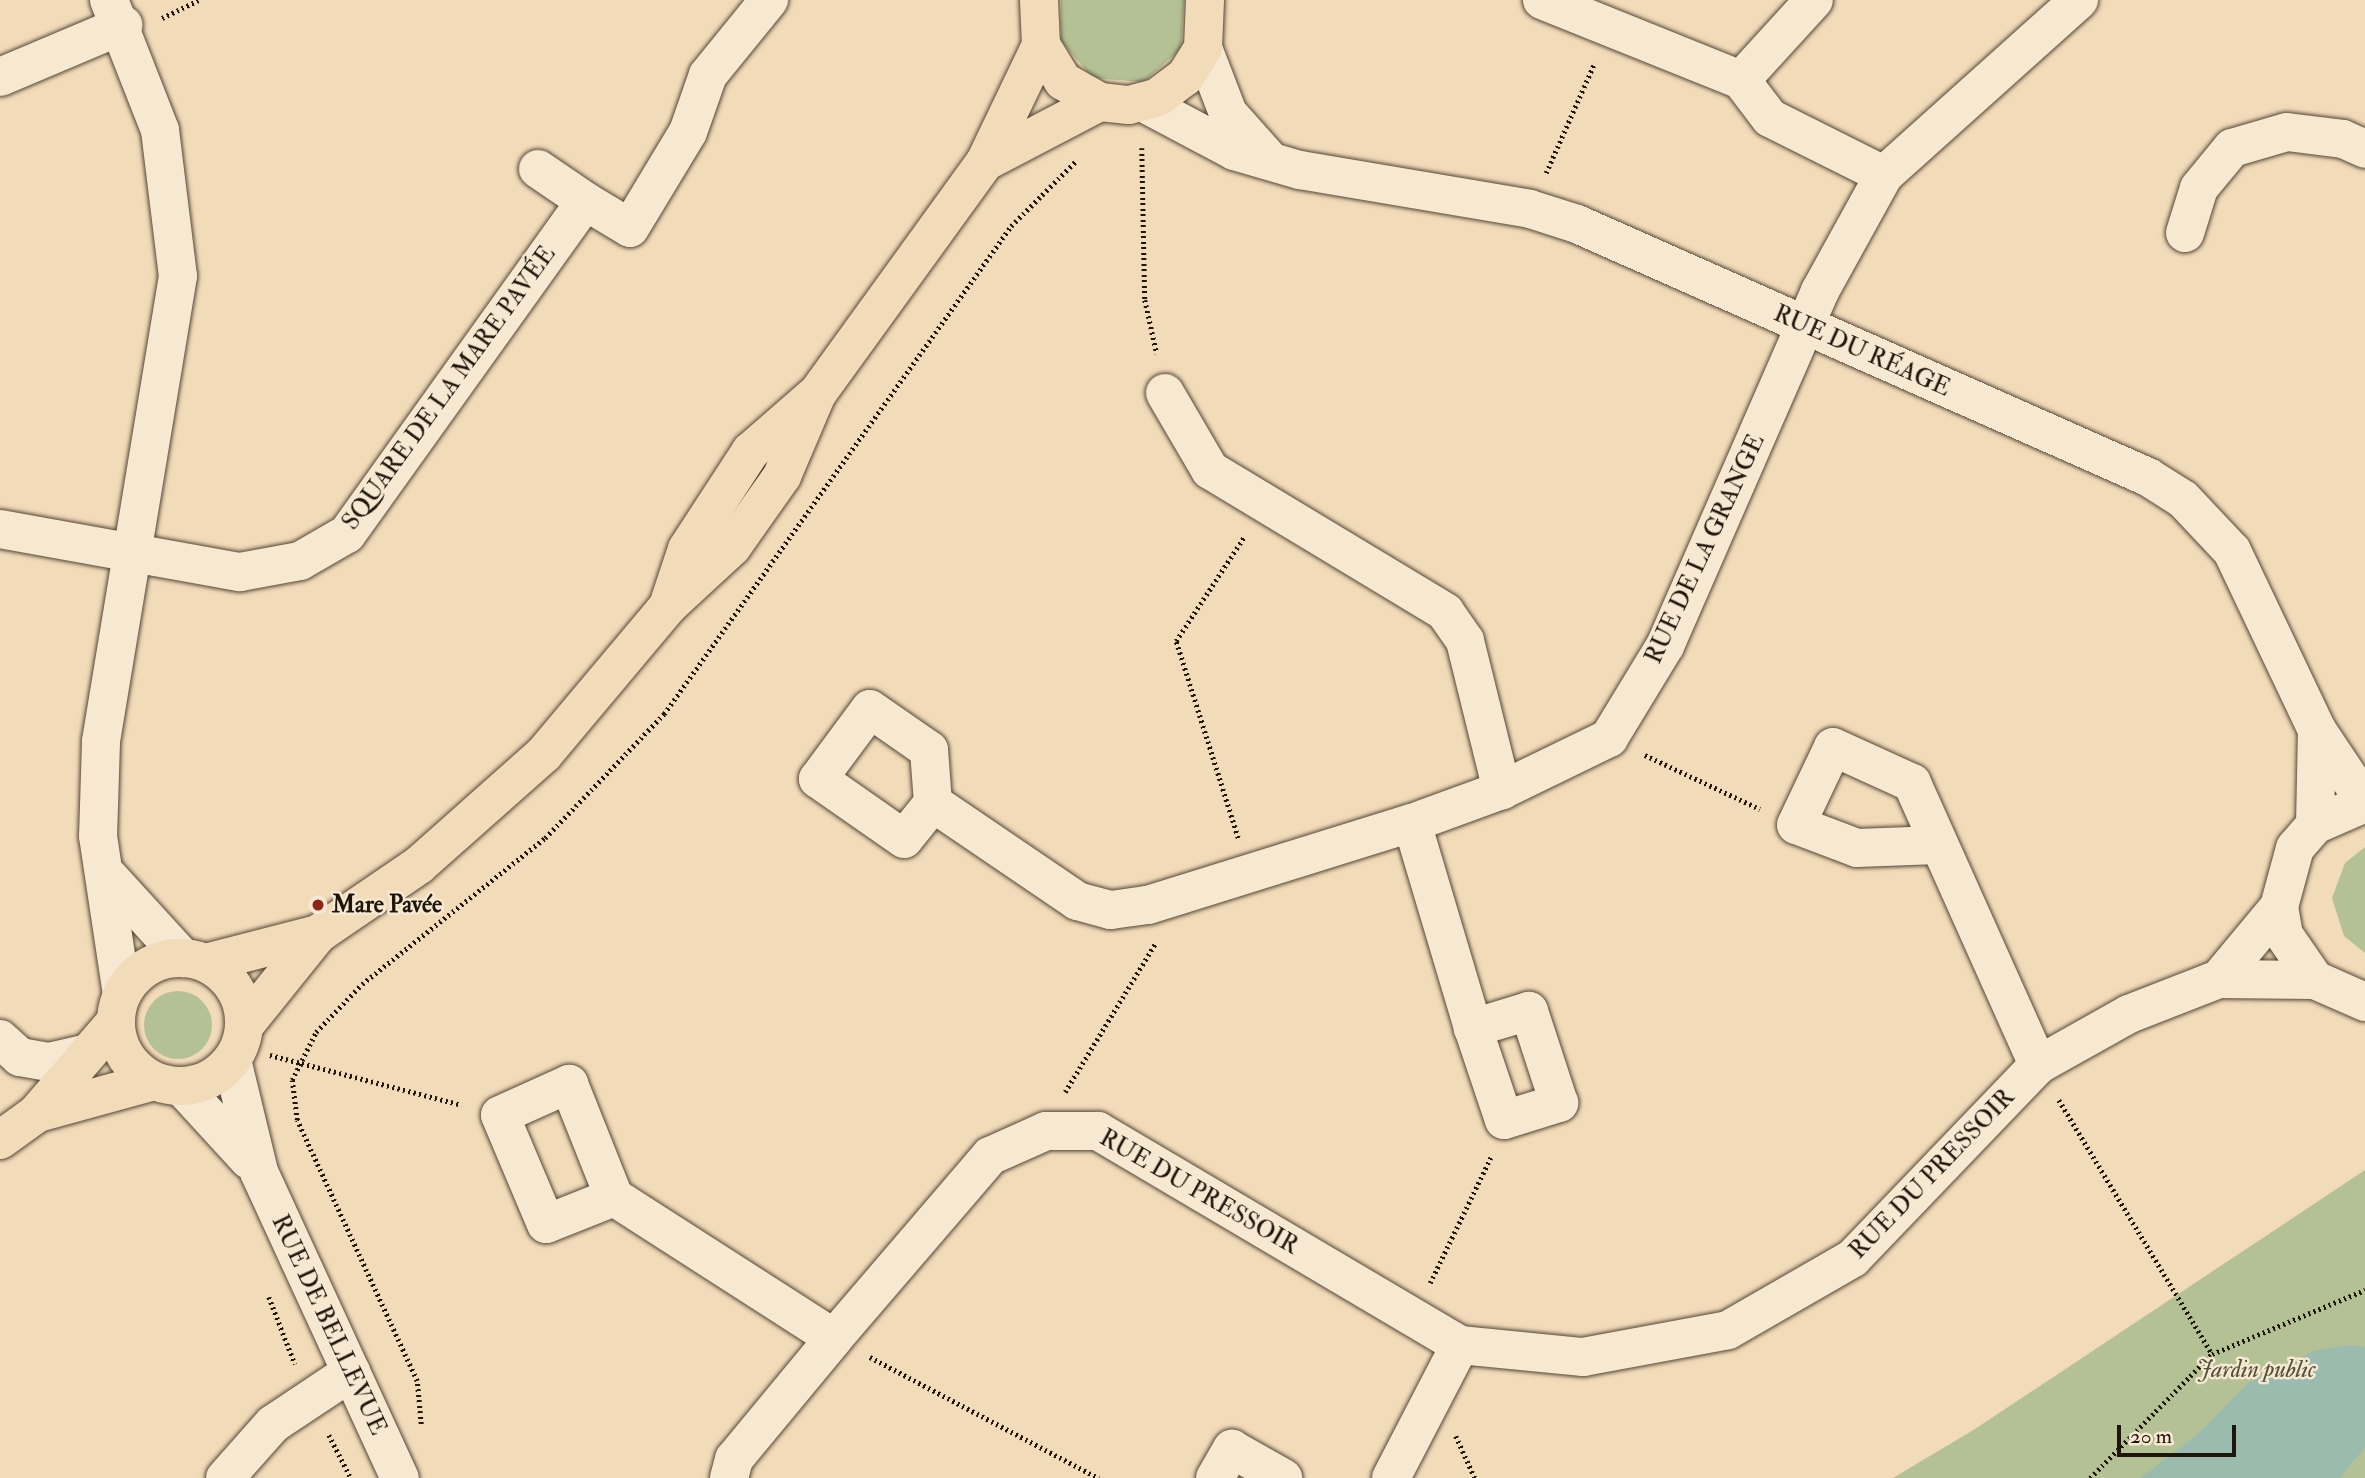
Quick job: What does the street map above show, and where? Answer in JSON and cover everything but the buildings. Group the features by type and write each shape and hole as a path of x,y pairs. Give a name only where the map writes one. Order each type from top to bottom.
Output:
{"main road":[{"path":"36,1114 168,1084 210,1079 318,934 478,817 544,754 668,606 687,548 751,451 817,394 985,162 1041,45 1039,0"},
{"path":"985,162 1185,77 1207,16"},
{"path":"1041,45 1063,81 1124,103"},
{"path":"0,1140 36,1114 87,1053 146,967 194,960 318,934"},
{"path":"194,960 235,989 239,1043"},
{"path":"119,1008 126,1058 168,1084"}],"street":[{"path":"538,169 630,228 688,132 708,75 769,0"},
{"path":"1542,0 1612,25 1741,80 1770,118 1884,175 2079,0"},
{"path":"1741,80 1814,0"},
{"path":"0,77 116,13 160,130 178,276 136,553 101,742 98,836 108,876 119,1008"},
{"path":"1207,16 1228,113 1272,162"},
{"name":"RUE DU RÉAGE","path":"1124,103 1234,151 1272,162 1530,209 1807,324 2148,477 2183,499 2232,551 2256,591 2317,730"},
{"path":"2185,233 2199,188 2232,148 2287,132 2343,139 2365,149"},
{"name":"RUE DE LA GRANGE","path":"1609,738 1665,646 1807,324 1884,175"},
{"name":"SQUARE DE LA MARE PAVÉE","path":"0,529 240,572 300,561 347,534 585,201"},
{"path":"1165,393 1210,470 1261,505 1445,612 1465,641 1502,790"},
{"path":"2315,980 2284,935 2279,907 2290,858 2315,825 2365,802 2317,730"},
{"path":"2315,825 2317,730"},
{"path":"933,803 1077,901 1111,910 1147,905 1412,823 1502,790 1609,738"},
{"path":"1938,845 1857,848 1796,825 1833,747 1912,783 2038,1065"},
{"path":"1412,823 1474,1028 1504,1120 1559,1102 1529,1011 1474,1028"},
{"path":"108,876 194,960"},
{"path":"2219,979 2279,907"},
{"path":"2219,979 2315,980 2365,1002"},
{"name":"RUE DU PRESSOIR","path":"729,1478 734,1459 990,1156 1046,1131 1098,1131 1460,1345 1583,1357 1728,1330 1853,1258 2038,1065 2129,1014 2219,979"},
{"path":"0,1039 30,1059 49,1062 87,1053"},
{"name":"RUE DE BELLEVUE","path":"239,1043 259,1172 400,1478"},
{"name":"RUE DE BELLEVUE","path":"168,1084 259,1172"},
{"path":"614,1197 546,1224 500,1115 569,1084 614,1197 834,1338"},
{"path":"1391,1478 1460,1345"},
{"path":"225,1478 309,1395 351,1372"},
{"path":"1215,1478 1232,1450 1283,1478"}],"path":[{"path":"1530,209 1612,25"},
{"path":"1124,103 1145,155 1145,300 1165,393"},
{"path":"420,1432 423,1405 417,1381 297,1120 292,1080 299,1066 338,1005 545,838 664,714 1010,226 1081,157"},
{"path":"1251,872 1176,641 1261,505"},
{"path":"1609,738 1796,825"},
{"path":"1046,1131 1159,939 1147,905"},
{"path":"239,1043 299,1066 500,1115"},
{"path":"2038,1065 2212,1354"},
{"path":"1413,1318 1504,1120"},
{"path":"267,1290 309,1395 351,1478"},
{"path":"2090,1478 2212,1354 2365,1290"},
{"path":"834,1338 1099,1478"}],"green space":[{"path":"1061,0 1184,0 1181,49 1143,82 1093,78 1061,41"},
{"path":"2365,847 2365,953 2344,936 2332,898 2345,863"},
{"path":"178,991 191,994 202,1001 209,1012 212,1025 209,1038 202,1049 191,1056 178,1059 165,1056 154,1049 147,1038 144,1025 147,1012 154,1001 165,994"},
{"name":"Jardin public","path":"2365,1170 2365,1478 1893,1478 1975,1429"}],"shaded area":[{"path":"2347,1345 2365,1347 2365,1447 2340,1478 2140,1478 2199,1433 2248,1383 2314,1351"}],"place":[{"name":"Mare Pavée","path":"318,905"}]}
